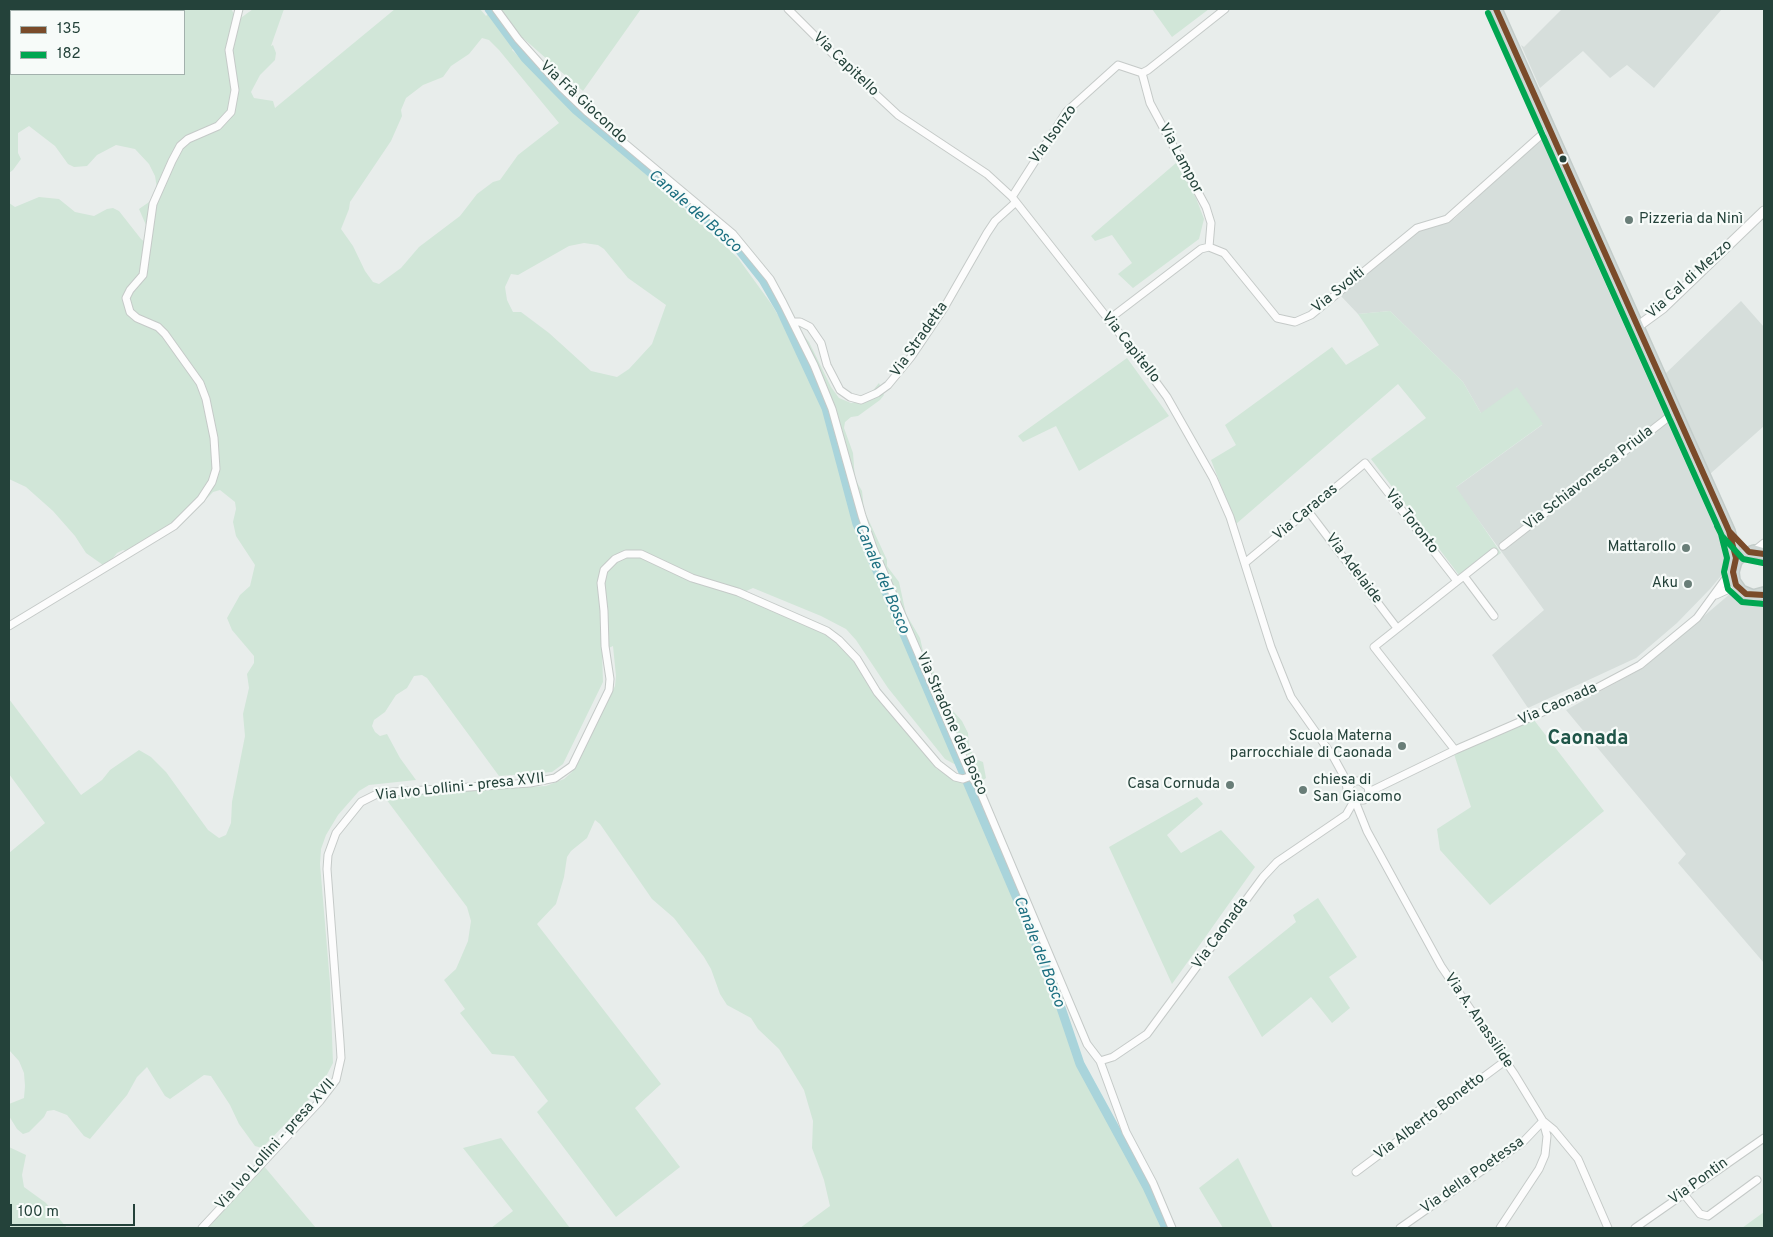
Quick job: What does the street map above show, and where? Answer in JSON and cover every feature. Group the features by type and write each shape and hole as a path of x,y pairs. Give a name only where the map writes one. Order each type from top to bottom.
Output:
{"main road":[{"path":"1496,9 1729,531 1736,558 1734,580 1741,591 1752,596 1763,594"},
{"path":"1729,531 1756,552"},
{"path":"1734,567 1742,556 1756,552"}],"street":[{"path":"9,626 174,526 201,499 212,482 216,469 214,438 206,399 200,383 165,334 158,327 137,318 130,312 126,298 130,290 143,275 152,204 180,146 188,139 218,126 231,112 235,90 229,50 239,9"},
{"name":"Via Frà Giocondo","path":"496,9 518,39 586,111 656,168"},
{"name":"Via Capitello","path":"788,9 898,115 987,174 1014,200 1167,397 1195,444 1226,509 1246,562 1271,647 1291,697 1346,778 1352,798"},
{"path":"1142,72 1148,70 1225,9"},
{"name":"Via Isonzo","path":"1014,200 1068,111 1118,65 1142,72"},
{"name":"Via Lampor","path":"1142,72 1150,103 1206,207 1211,223 1209,247"},
{"name":"Via Svolti","path":"1209,247 1224,253 1277,318 1295,322 1311,315 1416,228 1447,220 1549,128"},
{"name":"Via Stradone del Bosco","path":"656,168 733,234 770,279 793,322 832,409 873,548 968,777 978,786 1087,1044 1100,1061 1126,1132 1153,1183 1172,1228"},
{"name":"Via Stradetta","path":"793,322 800,322 810,327 822,345 833,380 840,390 850,397 861,400 877,393 888,385 912,357 944,308 991,227 1014,200"},
{"name":"Via Cal di Mezzo","path":"1637,327 1663,308 1764,211"},
{"path":"1108,320 1201,249 1209,247"},
{"name":"Via Schiavonesca Priula","path":"1503,546 1675,412"},
{"name":"Via Caracas","path":"1246,562 1365,463"},
{"name":"Via Toronto","path":"1365,463 1457,581"},
{"name":"Via Adelaide","path":"1308,511 1397,628"},
{"path":"1756,552 1764,543"},
{"path":"1455,750 1374,647 1494,552"},
{"name":"Via Ivo Lollini - presa XVII","path":"202,1228 320,1101 336,1080 341,1058 327,869 328,855 336,833 361,802 379,793 530,783 556,778 572,766 609,690 610,679 605,646 601,583 604,570 615,559 626,554 641,554 692,578 738,592 827,631 840,640 857,659 877,692 938,764 948,772 968,777"},
{"name":"Via Caonada","path":"1352,798 1364,800 1380,784 1591,691 1640,665 1697,618 1716,595 1734,567"},
{"path":"1464,576 1494,616"},
{"path":"1716,595 1729,589 1741,591"},
{"path":"1346,778 1355,781"},
{"name":"Via Caonada","path":"1100,1061 1113,1057 1147,1034 1263,877 1277,862 1346,815 1352,798 1348,788 1355,781 1380,784"},
{"path":"1359,812 1368,794 1365,783"},
{"name":"Via A. Anassilide","path":"1352,798 1367,832 1440,966 1505,1061 1543,1121 1547,1136 1545,1155 1539,1169 1500,1228"},
{"name":"Via Alberto Bonetto","path":"1356,1172 1505,1061"},
{"path":"1543,1121 1554,1130 1578,1159 1608,1228"},
{"name":"Via della Poetessa","path":"1400,1228 1523,1142 1543,1121"},
{"name":"Via Pontin","path":"1635,1228 1764,1138"},
{"path":"1683,1194 1700,1214 1708,1216 1756,1180"}],"shaded area":[{"path":"1562,9 1722,9 1654,88 1627,65 1610,78 1583,51 1540,88 1521,45 1524,47"},
{"path":"1542,138 1731,564 1677,623 1636,658 1528,708 1492,655 1544,610 1455,488 1542,425 1481,413 1463,382 1390,311 1358,314 1340,295 1405,237 1424,227 1444,224 1454,219"},
{"path":"1741,301 1764,327 1764,426 1710,474 1665,374"},
{"path":"1731,593 1751,603 1764,602 1764,963 1678,863 1686,854 1566,710 1643,668"}],"green space":[{"path":"9,9 147,9 10,10 10,75 185,75 185,10 166,10 167,9 231,9 238,20 253,9 284,9 271,46 273,45 276,53 275,60 260,75 251,92 254,98 273,101 275,108 395,9 480,9 486,16 493,9 641,9 583,91 523,38 512,50 594,129 636,164 738,258 782,322 793,331 800,331 809,342 831,387 839,398 851,403 858,402 870,394 879,383 884,395 880,400 858,416 851,417 845,422 844,428 853,453 855,479 862,491 864,510 887,560 887,566 899,582 906,614 920,638 926,664 933,670 943,700 962,721 968,733 969,746 975,759 983,762 986,778 981,782 971,773 945,759 888,688 856,640 846,629 821,616 753,588 737,595 816,628 846,648 878,695 937,769 971,788 1053,986 1072,1046 1084,1076 1114,1126 1163,1228 800,1228 830,1206 824,1180 812,1148 813,1121 804,1090 779,1049 758,1029 751,1018 727,1005 720,994 711,969 704,957 674,918 652,899 600,824 595,820 587,838 571,851 567,857 564,877 556,904 537,924 661,1084 635,1108 680,1167 616,1217 537,1112 548,1101 514,1056 492,1054 460,1013 465,1009 444,980 456,969 468,941 471,921 467,907 383,795 546,786 564,779 572,772 581,756 615,686 613,646 602,651 603,682 563,764 552,772 499,776 427,678 422,675 414,676 407,688 396,695 385,712 374,720 372,726 375,732 380,736 387,734 400,758 416,780 369,785 359,791 338,815 326,835 321,849 320,864 330,983 333,1063 320,1088 262,1148 255,1146 239,1124 230,1105 211,1076 204,1075 170,1099 165,1096 147,1067 137,1077 127,1095 90,1139 84,1136 67,1115 54,1110 47,1111 44,1117 29,1132 23,1134 17,1129 9,1116 9,1104 24,1098 25,1086 24,1073 19,1061 9,1050 9,853 45,823 9,774 9,699 81,795 102,780 110,770 139,750 151,757 166,772 208,830 219,838 226,835 231,823 232,802 245,736 243,714 249,688 247,674 254,663 254,656 232,630 227,618 240,595 250,586 255,565 236,536 233,522 236,509 235,502 220,490 213,492 178,528 130,552 123,550 117,553 109,563 103,565 86,553 75,536 53,511 26,487 9,479 9,203 15,207 39,197 59,199 75,212 94,216 113,208 119,211 146,243 149,232 139,209 152,200 157,188 155,176 149,164 135,149 116,145 97,155 87,166 74,167 68,164 55,146 29,126 18,133 18,153 21,159 9,173","holes":["482,38 489,40 559,123 518,155 500,180 493,182 477,194 460,216 419,247 401,268 379,284 373,282 341,229 350,202 391,141 402,116 401,110 406,98 423,85 443,77 451,66 469,54","584,243 598,245 604,249 628,278 666,305 652,344 629,369 617,377 591,371 549,333 521,312 513,312 507,300 505,287 511,274 518,275 569,246"]},
{"path":"1152,9 1209,9 1172,37"},
{"path":"1176,163 1196,198 1204,219 1199,239 1133,288 1118,274 1132,263 1112,235 1095,241 1091,236"},
{"path":"1390,311 1463,382 1481,413 1517,387 1543,424 1456,487 1501,553 1462,579 1371,459 1426,418 1398,384 1236,524 1211,460 1236,445 1225,425 1332,347 1346,365 1379,345 1358,314"},
{"path":"1127,358 1169,416 1079,471 1056,426 1023,442 1018,436"},
{"path":"1534,720 1604,811 1490,905 1440,850 1437,829 1471,807 1454,754"},
{"path":"1197,797 1203,804 1167,835 1181,853 1221,830 1255,867 1172,984 1109,847"},
{"path":"1318,898 1357,957 1329,977 1350,1008 1332,1023 1311,997 1262,1037 1228,977 1296,922 1293,915"},
{"path":"501,1138 570,1228 491,1228 513,1211 463,1148"},
{"path":"9,1147 26,1155 22,1175 24,1187 46,1203 67,1228 9,1228"},
{"path":"1238,1158 1273,1228 1223,1228 1199,1188"},
{"path":"263,1165 316,1228 202,1228"},
{"path":"1764,1212 1764,1228 1742,1228"}],"waterway":[{"name":"Canale del Bosco","path":"489,9 525,58 576,110 736,246 763,280 781,311 826,408 857,524 1033,936 1057,996 1080,1064 1147,1187 1166,1228"}],"transit line":[{"name":"135","path":"1496,9 1729,531 1736,558 1733,572 1736,585 1746,594 1764,595"},
{"name":"182","path":"1488,13 1721,534 1727,558 1724,572 1728,589 1742,602 1764,604"},
{"name":"135","path":"1725,522 1729,531 1749,552 1764,554"},
{"name":"182","path":"1717,526 1722,536 1743,559 1763,563"}],"place":[{"name":"Pizzeria da Ninì","path":"1629,220"},
{"name":"Mattarollo","path":"1686,548"},
{"name":"Aku","path":"1688,584"},
{"name":"Scuola Materna parrocchiale di Caonada","path":"1402,746"},
{"name":"Casa Cornuda","path":"1230,785"},
{"name":"chiesa di San Giacomo","path":"1303,790"}],"district":[{"name":"Caonada","path":"1588,740"}]}
